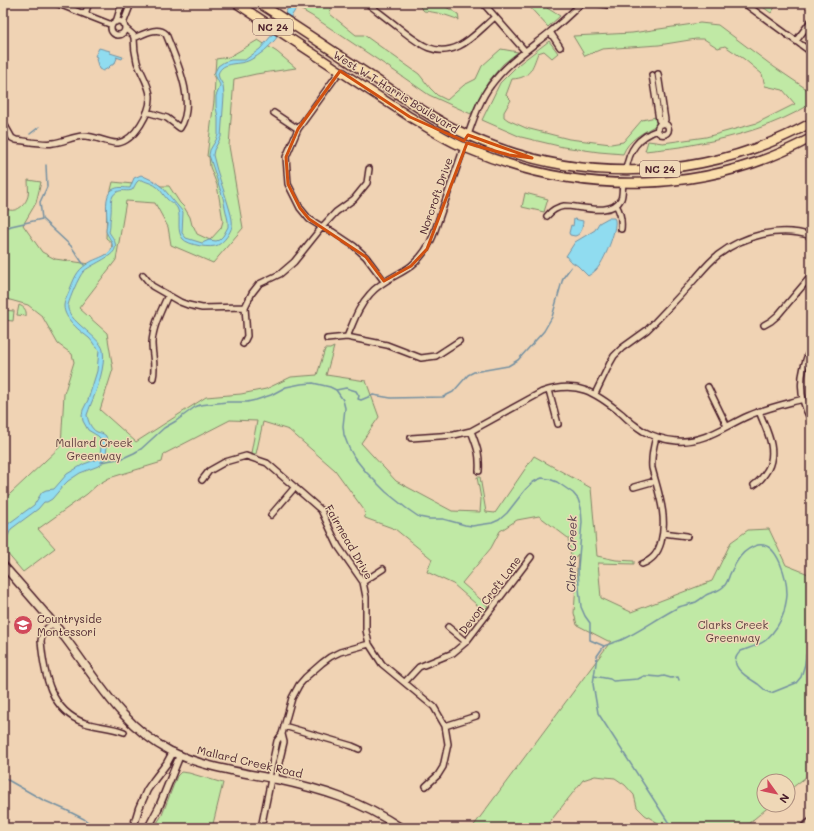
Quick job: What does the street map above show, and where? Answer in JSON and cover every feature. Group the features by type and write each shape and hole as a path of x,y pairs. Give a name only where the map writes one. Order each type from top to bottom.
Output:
{"main road":[{"name":"West W T Harris Boulevard","path":"236,3 418,122 445,138 492,159 534,172 564,178 623,183 676,180 725,171 773,156 811,138"},
{"name":"West W T Harris Boulevard","path":"260,3 416,106 448,125 503,149 547,162 585,168 626,170 675,168 723,158 761,146 811,123"},
{"path":"418,122 459,139 464,139 468,135"},
{"path":"464,147 472,143 509,156 532,158"},
{"name":"Mallard Creek Road","path":"4,566 53,623 117,709 140,730 160,744 176,754 220,768 312,788 342,797 376,813 401,828"}],"street":[{"path":"3,122 12,138 16,140 51,144 83,136 96,137 117,143 127,139 136,132 149,108 150,95 137,61 133,35 121,22 114,23 56,3"},
{"path":"85,14 89,3"},
{"path":"122,3 111,29 113,33 117,35 123,33 131,3"},
{"path":"367,3 421,45 442,50 452,49 464,43 495,17"},
{"path":"483,3 525,51"},
{"path":"468,135 481,101 491,85 504,69 550,32 582,3"},
{"path":"598,3 608,5 628,3"},
{"path":"744,3 811,52"},
{"path":"796,41 811,21"},
{"path":"134,38 155,30 166,34 185,84 186,111 184,121 180,128 167,118 147,112"},
{"path":"550,32 560,46"},
{"path":"340,71 298,129 286,157 288,184 300,208 309,219 333,232 354,246 366,257 384,281"},
{"path":"655,74 659,120 662,124 668,127 668,132 665,135 661,135 658,130"},
{"path":"274,113 298,129"},
{"path":"626,170 628,159 635,146 646,136 658,130 659,126 662,124"},
{"name":"Norcroft Drive","path":"347,337 358,309 371,293 384,281 411,266 421,257 427,248 436,229 464,147"},
{"path":"243,344 247,336 245,307 252,293 259,284 280,274 294,262 336,212 354,199 367,182 369,169"},
{"path":"549,215 559,207 564,206 604,209 611,208 618,204 622,197 623,183"},
{"path":"616,205 622,217 622,227"},
{"path":"595,394 610,363 617,354 655,322 709,263 727,249 740,241 751,237 771,233 792,233 811,236"},
{"path":"143,276 152,286 168,296 198,308 245,307"},
{"path":"764,325 778,315 811,276"},
{"path":"153,378 153,335 158,316 168,296"},
{"path":"327,339 347,337 387,345 421,358 436,356 459,341"},
{"path":"811,348 802,376 803,400 811,420"},
{"path":"708,387 727,426"},
{"path":"411,438 454,435 471,431 534,396 549,390 569,388 579,389 595,394 642,430 656,437 670,440 688,441 707,436 759,411 803,400"},
{"path":"549,390 558,424"},
{"path":"754,485 764,475 769,467 772,456 771,444 759,411"},
{"path":"471,431 478,448 479,471"},
{"path":"642,564 651,560 657,554 663,533 663,509 651,461 656,437"},
{"name":"Fairmead Drive","path":"202,480 209,471 225,462 246,456 267,463 321,510 338,546 363,582 366,597 366,630 369,644 382,664 434,707 445,726 448,744 443,767 438,775 426,786"},
{"path":"634,487 655,481"},
{"path":"271,515 295,487"},
{"path":"663,533 687,536"},
{"name":"Devon Croft Lane","path":"405,682 419,667 453,653 466,642 531,557"},
{"path":"363,582 383,569"},
{"path":"53,623 44,632 41,641 47,676 56,700 63,709 76,719 124,732"},
{"path":"448,627 466,642"},
{"path":"261,828 272,779 284,742 282,734 284,726 292,698 299,685 306,677 330,657 340,652 369,644"},
{"path":"445,726 476,716"},
{"path":"284,726 359,749"},
{"path":"133,828 139,808 151,783 176,754"},
{"path":"148,828 159,807 176,754"},
{"path":"805,827 811,821"}],"highlighted area":[{"path":"340,71 410,117 464,141 468,135 532,158 509,155 467,143 427,249 411,266 384,281 366,257 309,219 300,208 288,184 286,157 298,129"}],"green space":[{"path":"291,3 332,3 330,14 356,35 364,35 419,74 437,95 447,100 464,85 476,79 482,66 501,49 518,52 503,64 488,82 471,114 429,95"},
{"path":"416,3 439,3 458,14 459,20 442,14 424,11"},
{"path":"526,3 544,3 547,8 560,16 548,27"},
{"path":"766,3 778,3 771,13 763,7"},
{"path":"700,23 718,25 774,67 811,92 811,104 770,124 741,134 690,145 645,151 648,141 663,143 706,137 757,123 795,104 783,90 765,86 762,74 744,59 725,46 718,48 704,39 659,45 602,49 585,56 573,36 632,33"},
{"path":"258,40 277,52 296,68 234,79 229,146 243,228 213,263 171,245 168,227 155,203 126,201 116,260 79,308 107,333 113,369 100,410 136,442 206,397 241,394 266,389 291,377 317,375 325,349 334,347 326,375 366,381 379,417 361,443 396,481 452,511 480,512 481,499 477,477 480,477 486,512 495,513 534,456 591,488 597,556 616,560 634,561 634,564 598,563 601,598 631,612 712,581 731,542 748,530 769,529 786,565 811,575 811,773 796,785 796,773 756,773 756,813 761,813 743,828 664,828 645,815 637,807 634,795 625,785 615,778 595,776 583,780 545,828 472,828 611,641 608,641 577,625 574,613 578,554 572,561 568,538 539,516 517,520 500,531 491,548 462,583 488,606 484,611 453,584 427,572 432,559 395,529 365,518 364,510 335,470 289,430 263,422 256,454 251,453 257,421 230,420 164,454 162,462 109,478 97,485 87,494 38,529 55,548 23,572 6,552 8,560 3,572 3,499 61,446 64,394 74,362 72,354 58,344 42,316 28,305 3,298 3,207 9,210 18,209 25,202 28,196 28,180 41,182 36,203 23,225 42,252 55,259 90,264 111,252 112,243 106,238 107,203 113,182 133,184 141,177 161,186 169,186 190,217 197,234 210,240 221,228 223,221 217,185 210,167 209,157 207,156 214,101 215,79 213,75 215,72 216,59 229,57"},
{"path":"549,41 558,53 552,58 544,51 538,53 532,68 527,74 523,77 512,79 506,95 511,100 504,112 504,117 526,128 569,139 611,144 623,142 642,120 656,117 656,125 633,140 623,154 563,147 521,137 482,120 500,83 519,64"},
{"path":"525,193 548,199 544,212 522,207"},
{"path":"19,305 25,309 26,316 17,315"},
{"path":"3,310 14,311 13,321 3,320"},
{"path":"181,772 223,783 212,828 154,828 162,815 177,776"}],"water":[{"path":"289,3 296,3 296,9 280,33 264,51 246,62 227,65 220,70 218,74 223,85 224,96 221,137 213,155 232,220 229,234 225,239 220,244 210,247 194,245 183,239 179,229 179,214 175,205 167,199 157,187 142,180 137,182 132,190 119,191 114,194 111,201 109,232 115,242 115,249 106,258 83,272 72,293 68,305 72,316 96,339 103,350 104,356 100,377 87,415 91,427 97,432 106,436 106,455 101,465 80,473 68,481 52,499 44,502 38,509 11,529 3,543 3,534 8,524 34,505 42,492 54,489 67,474 84,464 95,460 100,455 100,438 88,430 83,421 82,415 97,371 99,350 92,341 70,320 64,306 78,272 87,264 106,254 112,248 112,244 106,231 106,209 109,192 116,188 130,188 134,178 141,175 154,181 163,188 183,212 182,233 186,238 202,243 209,240 219,240 223,236 228,227 228,221 223,198 209,155 218,135 216,96 220,85 215,72 218,66 224,62 231,60 245,60 260,49 272,35 288,8"},
{"path":"99,48 123,57 122,59 116,57 115,63 103,71 99,69 96,59 97,57 95,56"},
{"path":"608,218 614,218 615,220 612,238 599,266 588,276 566,256 575,242 595,230 599,223"},
{"path":"574,219 583,221 580,232 575,236 570,235 569,233 571,225 573,226"}],"waterway":[{"path":"30,134 39,127"},
{"path":"46,165 47,187 40,202 42,219 71,246 84,265"},
{"path":"3,230 11,226 42,219"},
{"path":"336,390 346,388 356,391 359,396 358,399 361,400 373,395 391,398 443,397 453,392 468,375 474,372 508,366 518,360 544,331 552,317 563,278 571,267"},
{"name":"Clarks Creek","path":"101,462 123,458 141,449 164,428 200,405 227,402 247,402 271,395 286,387 301,384 313,383 330,387 336,390 343,400 345,408 343,426 344,435 354,457 366,472 386,492 419,517 443,519 472,526 492,523 499,520 507,513 532,483 542,478 557,482 573,493 578,499 581,508 582,522 578,568 579,588 581,607 590,623 590,640 604,646 621,640 679,607 696,602 706,595 721,589 726,584 732,569 740,556 752,547 765,545 776,555 783,571 787,588 784,612 774,631 764,642 741,651 735,661 736,666 765,691 771,693 796,683 801,677 806,655 811,650"},
{"path":"604,646 597,656 593,684 598,713 672,828"},
{"path":"594,676 613,681 638,679 644,676 664,676 671,678 678,677 679,680"},
{"path":"3,779 6,779 43,800 84,819 96,828"}],"place":[{"name":"Countryside Montessori","path":"23,625"}],"park label":[{"name":"Mallard Creek Greenway","path":"94,449"},
{"name":"Clarks Creek Greenway","path":"733,631"}]}
